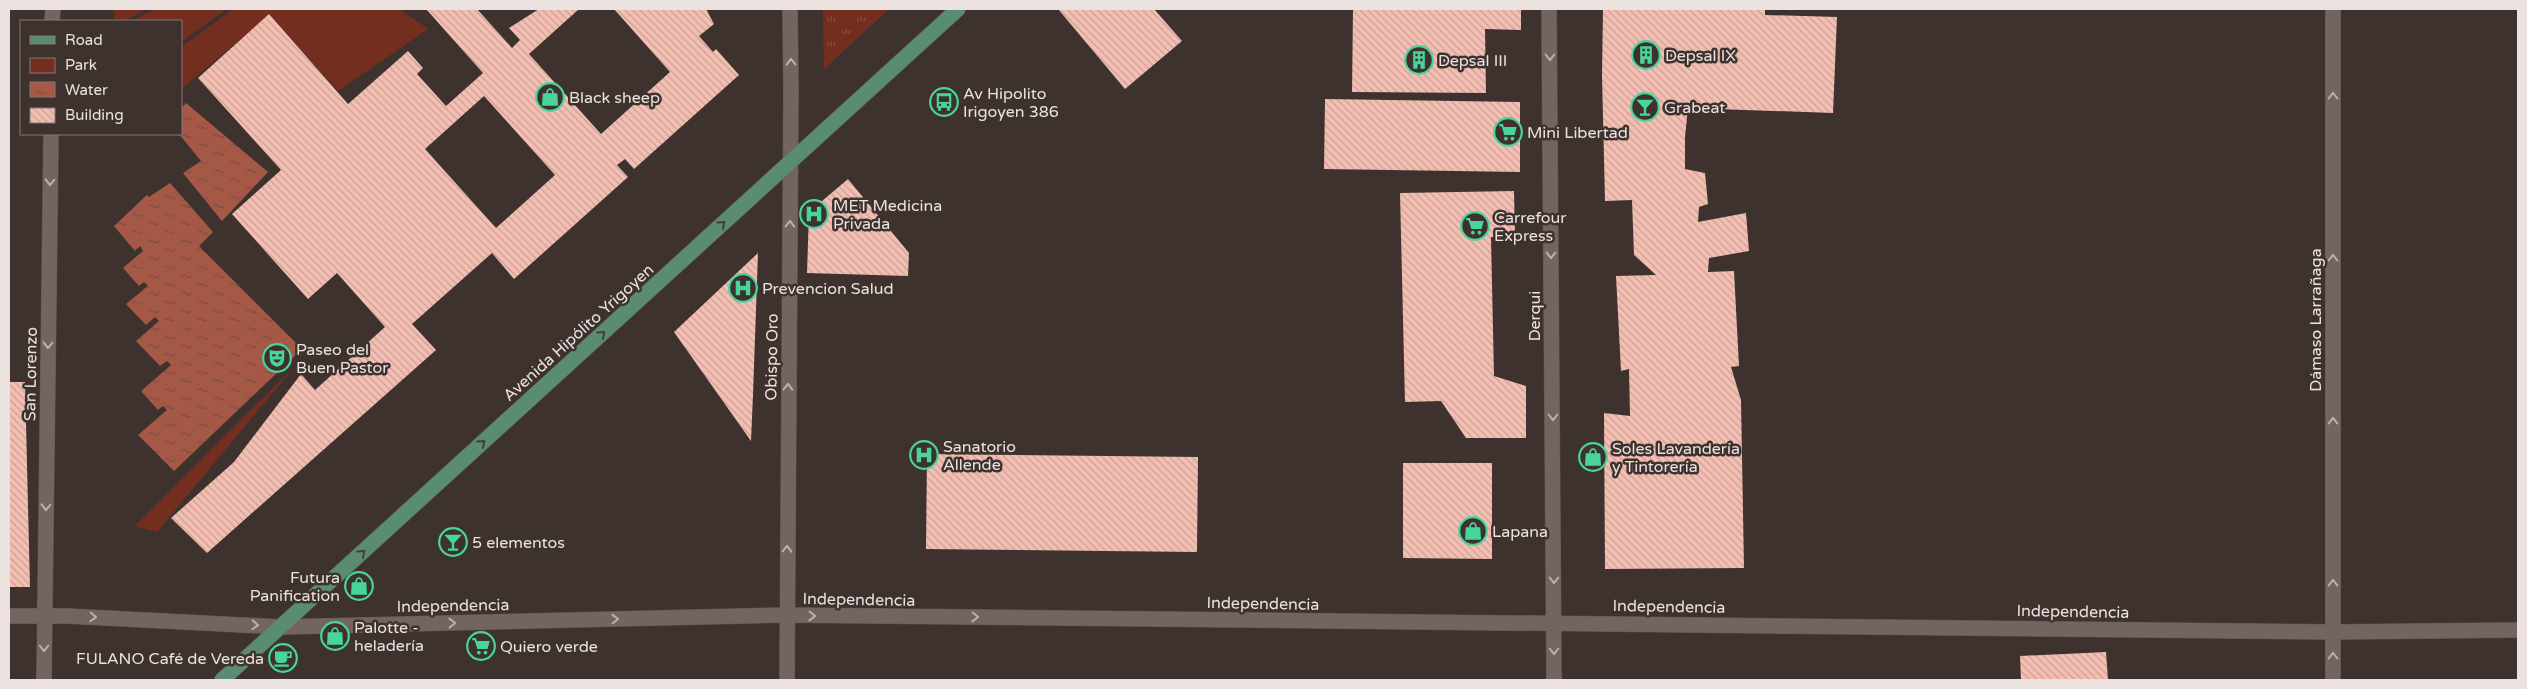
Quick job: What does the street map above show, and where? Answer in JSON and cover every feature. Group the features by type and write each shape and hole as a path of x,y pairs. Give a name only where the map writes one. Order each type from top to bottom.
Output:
{"main road":[{"name":"Avenida Hipólito Yrigoyen","path":"222,680 958,9"}],"street":[{"name":"Obispo Oro","path":"787,680 786,615 791,162 790,9"},
{"name":"Derqui","path":"1549,9 1554,680"},
{"name":"Dámaso Larrañaga","path":"2333,9 2333,680"},
{"name":"San Lorenzo","path":"44,680 51,135"},
{"name":"Independencia","path":"9,616 281,627 786,615 2333,632 2518,630"}],"green space":[{"path":"113,9 147,9 125,20 115,20"},
{"path":"155,9 227,9 182,41 182,20 133,20"},
{"path":"233,9 399,9 428,29 338,91 269,15 182,88 182,46"},
{"path":"823,9 889,9 824,69"},
{"path":"294,367 157,532 135,526"}],"water":[{"path":"186,103 268,172 222,221 183,173 201,161 180,135 182,135 182,107"},
{"path":"170,183 213,232 199,246 302,349 174,471 138,435 167,410 163,406 158,410 141,391 171,365 167,361 160,366 136,341 159,321 155,317 146,325 126,304 148,286 144,282 139,286 123,268 143,251 140,246 135,251 114,226 147,195 149,197"}],"building":[{"path":"426,9 477,9 512,48 520,40 509,28 539,9 579,9 529,54 601,134 670,72 614,9 706,9 714,24 699,36 713,52 716,49 739,75 634,169 625,159 617,165 628,177 514,279 492,253 412,324 436,350 207,553 171,518 234,462 301,374 315,390 385,327 337,273 308,299 232,214 281,170 198,78 269,14 348,104 408,51 423,68 417,74 446,106 483,73","holes":["484,96 555,175 496,228 425,149"]},
{"path":"1058,9 1154,9 1182,41 1125,89"},
{"name":"Depsal III","path":"1353,9 1521,9 1521,30 1485,29 1486,93 1352,92"},
{"path":"1603,9 1765,9 1765,15 1837,17 1833,113 1688,108 1685,137 1685,169 1705,173 1708,204 1699,207 1698,222 1746,213 1749,251 1709,258 1708,272 1734,271 1739,366 1731,367 1741,400 1744,568 1605,569 1604,413 1630,416 1629,369 1621,371 1616,276 1656,275 1634,255 1632,200 1605,201 1602,75"},
{"path":"1325,99 1520,102 1520,172 1324,169"},
{"path":"848,179 909,253 908,276 807,273 809,212"},
{"path":"1514,191 1515,237 1491,237 1494,376 1526,386 1526,438 1466,438 1441,401 1405,402 1400,193"},
{"path":"758,253 753,395 751,441 674,332"},
{"path":"9,382 25,382 30,587 9,587"},
{"path":"927,454 1198,457 1197,552 926,549"},
{"path":"1403,463 1492,463 1492,559 1403,558"},
{"path":"2106,652 2108,680 2021,680 2020,656"}],"place":[{"name":"Depsal IX","path":"1646,55"},
{"name":"Depsal III","path":"1419,60"},
{"name":"Black sheep","path":"550,97"},
{"name":"Av Hipolito Irigoyen 386","path":"944,102"},
{"name":"Grabeat","path":"1645,107"},
{"name":"Mini Libertad","path":"1508,132"},
{"name":"MET Medicina Privada","path":"814,214"},
{"name":"Carrefour Express","path":"1475,226"},
{"name":"Prevencion Salud","path":"743,288"},
{"name":"Paseo del Buen Pastor","path":"277,358"},
{"name":"Sanatorio Allende","path":"924,455"},
{"name":"Soles Lavandería y Tintorería","path":"1593,457"},
{"name":"Lapana","path":"1473,531"},
{"name":"5 elementos","path":"453,542"},
{"name":"Futura Panification","path":"359,586"},
{"name":"Palotte - heladería","path":"335,636"},
{"name":"Quiero verde","path":"481,646"},
{"name":"FULANO Café de Vereda","path":"283,658"}]}
